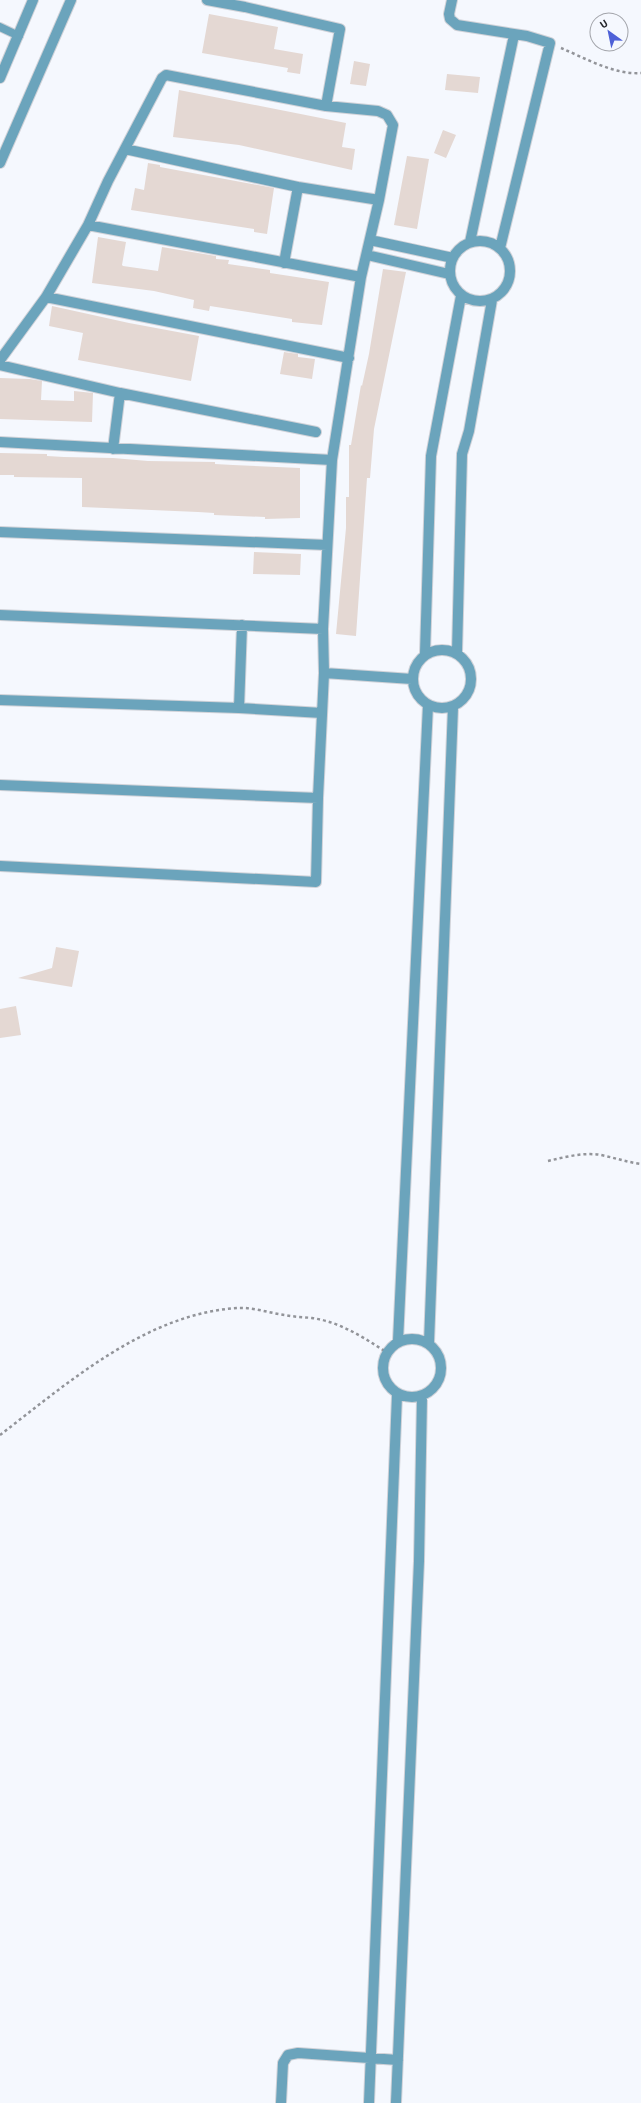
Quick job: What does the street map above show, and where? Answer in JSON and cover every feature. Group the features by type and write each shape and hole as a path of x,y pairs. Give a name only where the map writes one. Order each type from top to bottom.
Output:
{"street":[{"path":"0,78 33,0"},
{"path":"0,163 71,0"},
{"path":"207,0 245,7 340,29 326,106"},
{"path":"452,0 449,14 453,22 457,25 550,43 500,248"},
{"path":"470,242 514,35"},
{"path":"0,360 46,297 88,225 125,149 162,78 166,75 326,106 378,111 390,118 393,125 379,200 361,277 332,460 323,629 324,673 318,798 316,882 0,866"},
{"path":"125,149 298,187 379,200"},
{"path":"284,263 298,187"},
{"path":"88,225 361,277"},
{"path":"370,240 452,258"},
{"path":"486,241 500,248 509,261 510,276 504,291 492,300 476,302 461,296 453,286 449,274 452,258 460,248 470,242 486,241"},
{"path":"367,255 449,274"},
{"path":"425,654 431,456 461,296"},
{"path":"46,297 349,358"},
{"path":"457,653 462,454 469,430 492,300"},
{"path":"0,365 120,393 316,432"},
{"path":"113,449 120,393"},
{"path":"0,442 332,460"},
{"path":"0,532 327,545"},
{"path":"0,615 323,629"},
{"path":"239,708 242,625"},
{"path":"441,649 457,653 469,665 472,681 466,697 453,707 440,709 428,705 419,698 414,689 412,679 416,665 425,654 441,649"},
{"path":"324,673 412,679"},
{"path":"0,700 322,712"},
{"path":"398,1341 428,705"},
{"path":"429,1343 453,707"},
{"path":"0,785 318,798"},
{"path":"414,1338 429,1343 439,1356 441,1372 435,1387 422,1396 410,1398 397,1395 386,1384 381,1368 386,1352 398,1341 414,1338"},
{"path":"369,2103 372,2059 397,1395"},
{"path":"396,2103 419,1561 422,1396"},
{"path":"281,2103 283,2064 288,2055 298,2054 398,2060"}],"lane":[{"path":"0,27 18,36"}],"path":[{"path":"550,43 600,64 628,72 641,73"},
{"path":"548,1161 583,1155 601,1155 623,1162 641,1164"},
{"path":"0,1435 56,1390 129,1343 177,1320 222,1310 239,1308 313,1318 337,1324 358,1334 386,1352"}],"building":[{"path":"209,14 278,27 274,49 303,54 300,74 287,72 288,68 202,53"},
{"path":"354,61 370,64 366,86 350,84"},
{"path":"447,74 480,77 478,93 445,90"},
{"path":"179,90 346,123 342,147 355,149 352,170 239,145 173,137"},
{"path":"443,130 456,135 446,158 434,153"},
{"path":"407,156 429,159 417,229 394,225"},
{"path":"148,163 160,165 160,167 274,188 267,234 254,232 254,229 131,210 135,188 144,190"},
{"path":"98,237 126,242 123,266 158,271 162,247 216,256 216,259 229,260 228,264 270,270 270,273 329,282 322,325 292,322 292,319 210,306 209,311 193,308 194,300 154,291 92,283"},
{"path":"383,269 406,272 374,429 370,478 367,478 356,636 336,634 346,528 346,497 349,497 349,445 351,445 361,385 362,386 369,354"},
{"path":"52,306 129,323 199,336 191,381 78,360 83,333 49,326"},
{"path":"284,352 298,354 298,357 315,359 312,379 280,374"},
{"path":"0,378 42,381 41,400 74,401 74,391 93,393 92,422 0,419"},
{"path":"0,453 47,454 47,456 113,458 148,461 215,462 215,464 300,468 300,518 265,519 265,517 214,515 214,513 82,507 82,478 14,477 14,475 0,475"},
{"path":"254,552 301,554 300,575 253,574"},
{"path":"56,947 79,951 72,987 18,978 52,968"},
{"path":"16,1006 21,1035 0,1038 0,1009"}]}
